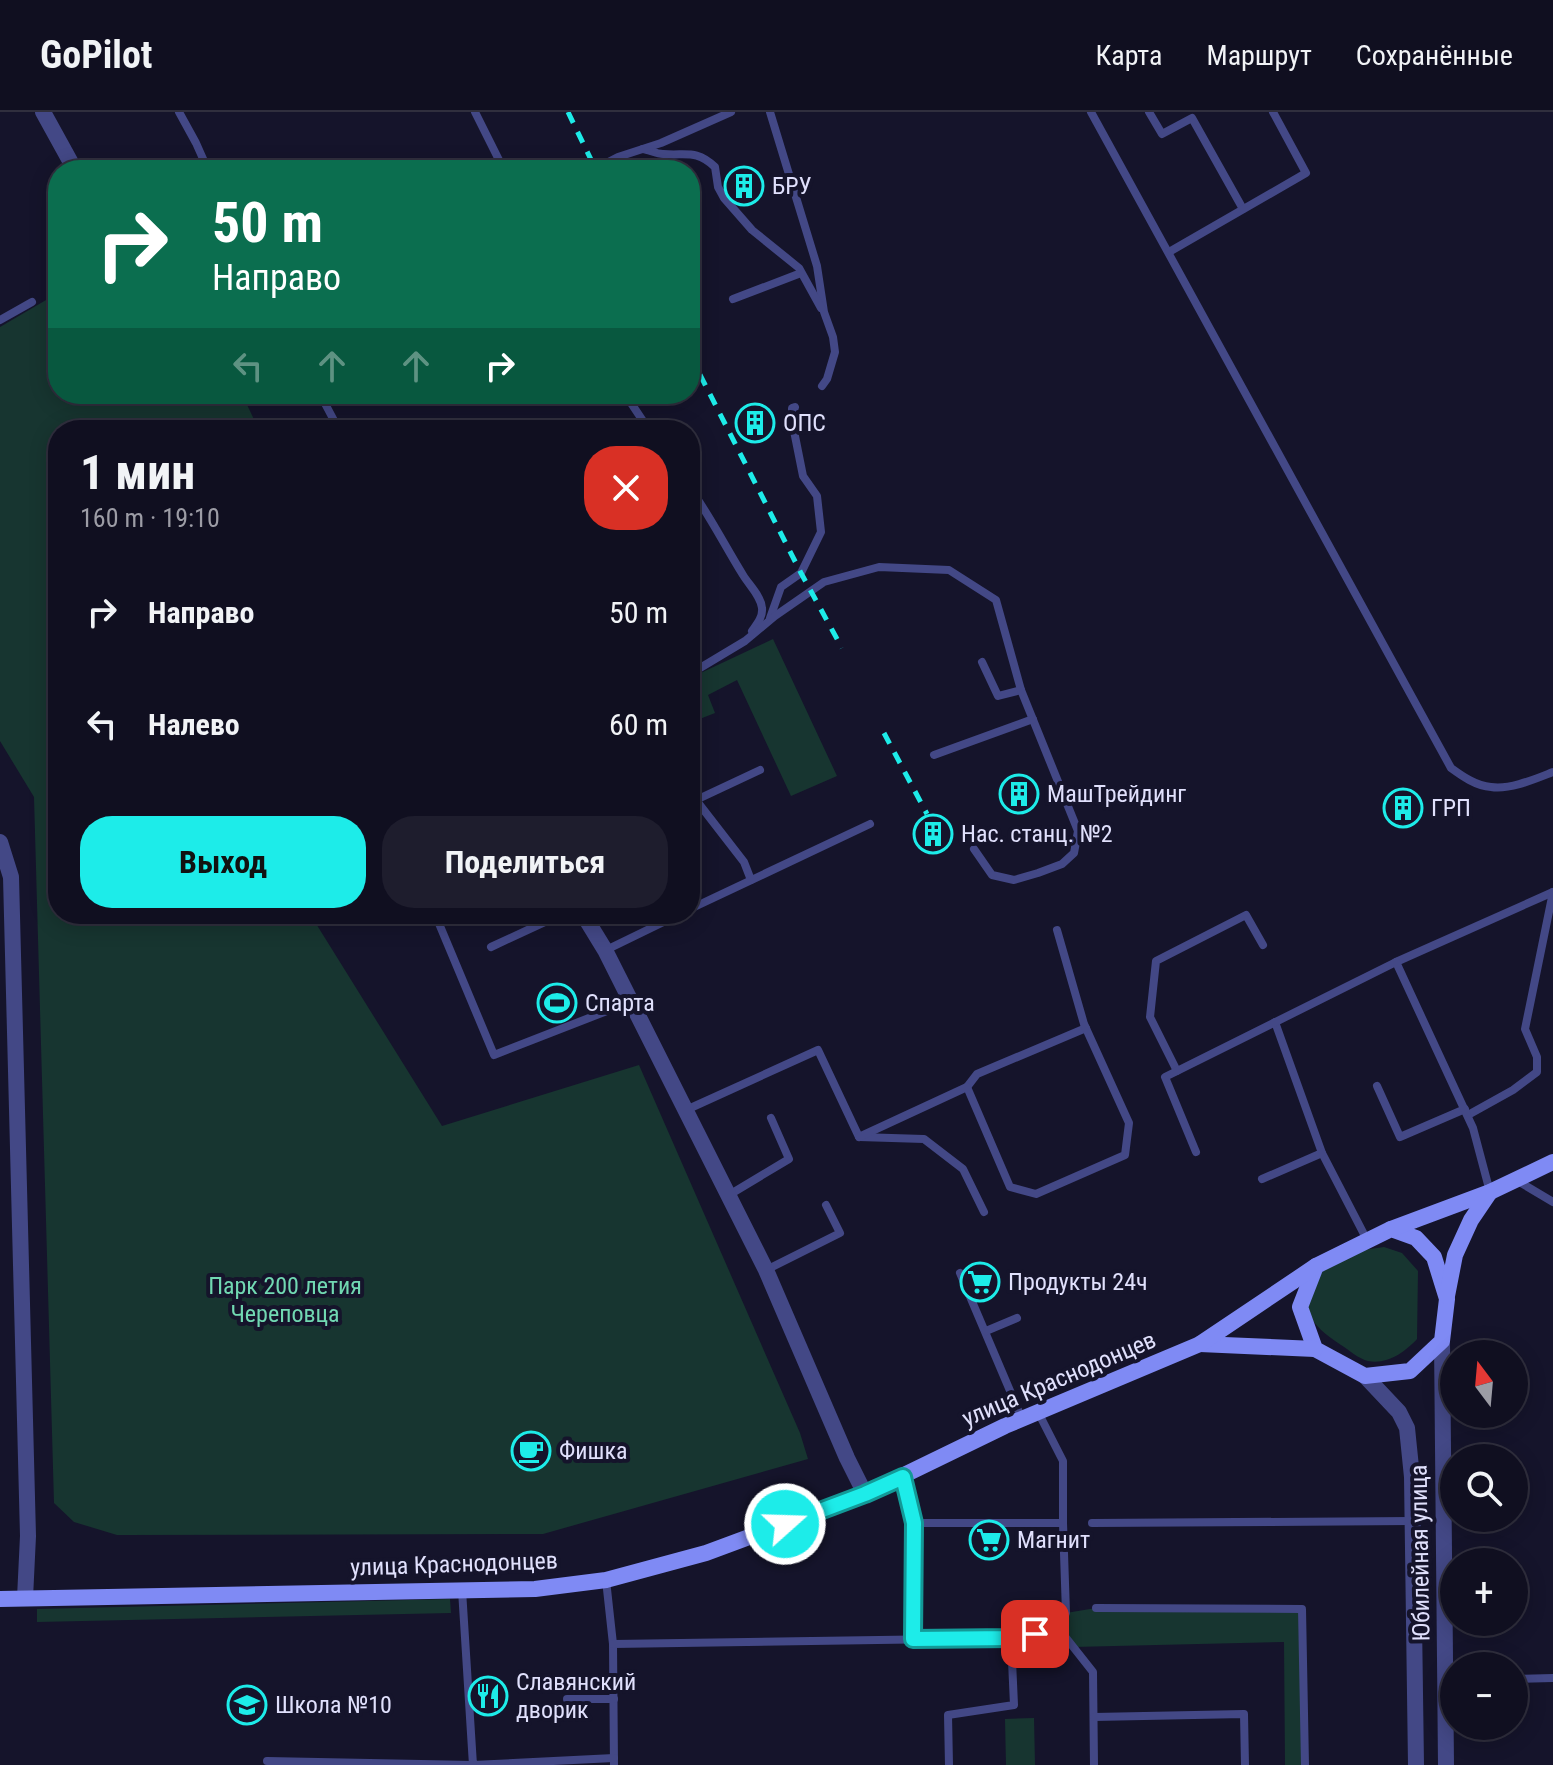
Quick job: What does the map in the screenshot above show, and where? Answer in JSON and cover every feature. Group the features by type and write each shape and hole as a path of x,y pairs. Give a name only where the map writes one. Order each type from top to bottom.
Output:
{"main road":[{"path":"1440,1343 1410,1371 1365,1376 1315,1349 1300,1307 1316,1266 1391,1229 1490,1192 1553,1162"},
{"path":"1442,1340 1455,1255 1471,1220 1490,1192"},
{"path":"1391,1229 1416,1238 1434,1257 1447,1299"},
{"name":"улица Краснодонцев","path":"0,1599 535,1589 606,1580 706,1553 865,1494 960,1446 1200,1344 1316,1266"},
{"name":"улица Краснодонцев","path":"1200,1344 1315,1349"}],"street":[{"path":"43,112 69,160"},
{"path":"0,842 11,877 28,1536 25,1598"},
{"path":"589,924 766,1270 865,1494"},
{"name":"Юбилейная улица","path":"1365,1376 1399,1412 1407,1428 1412,1477 1416,1765"},
{"name":"Юбилейная улица","path":"1444,1428 1449,1652"},
{"path":"1415,1709 1440,1708"},
{"name":"Юбилейная улица","path":"1446,1740 1446,1765"}],"lane":[{"path":"179,112 204,160"},
{"path":"475,112 499,160"},
{"path":"770,112 817,266 824,312"},
{"path":"1091,112 1451,768 1467,779 1491,787 1521,784 1553,772"},
{"path":"1149,112 1162,134 1192,118 1243,209"},
{"path":"1169,252 1306,173 1273,112"},
{"path":"612,160 675,138 726,113"},
{"path":"643,149 706,158 715,167 718,187 724,198 752,230 799,268 824,312 833,337 835,352 822,386"},
{"path":"733,299 801,273"},
{"path":"0,320 32,302"},
{"path":"768,621 781,587 801,573 821,532 817,496 803,476 792,421 792,408 795,407"},
{"path":"700,502 763,609 761,620 745,641"},
{"path":"700,668 745,641 824,582 879,567 949,570 996,600 1021,690 1078,831 1074,853 1062,864 1014,880 992,875 974,849"},
{"path":"982,662 998,696 1021,690"},
{"path":"934,755 1033,719"},
{"path":"700,798 760,770"},
{"path":"700,805 744,862 751,880"},
{"path":"700,904 870,824"},
{"path":"1196,1152 1165,1077 1396,962 1553,892"},
{"path":"1377,1086 1400,1137 1467,1112 1513,1090 1537,1072 1537,1057 1525,1029 1553,892"},
{"path":"1177,1071 1150,1017 1156,961 1246,915 1263,945"},
{"path":"439,924 494,1055 630,1002"},
{"path":"491,947 540,924"},
{"path":"605,950 659,924"},
{"path":"967,1087 1010,1187 1036,1194 1125,1155 1129,1123 1086,1028 1057,930"},
{"path":"1396,962 1467,1112 1490,1192"},
{"path":"1275,1022 1322,1153 1367,1240"},
{"path":"859,1137 967,1087 977,1074 1086,1028"},
{"path":"686,1110 818,1050 859,1137"},
{"path":"728,1195 789,1159 771,1118"},
{"path":"859,1137 924,1139 963,1169 984,1212"},
{"path":"1262,1179 1322,1153"},
{"path":"1516,1180 1553,1202"},
{"path":"766,1270 840,1233 826,1205"},
{"path":"960,1273 1030,1416 1063,1461 1066,1613 1059,1629"},
{"path":"986,1331 1017,1318"},
{"path":"903,1477 914,1523 913,1639"},
{"path":"1092,1523 1413,1521"},
{"path":"914,1523 1063,1523"},
{"path":"267,1761 473,1765 614,1762 613,1644 606,1580"},
{"path":"462,1590 473,1765"},
{"path":"1096,1608 1302,1609 1305,1765"},
{"path":"613,1644 1011,1638 1059,1629"},
{"path":"1059,1629 1093,1672 1094,1765"},
{"path":"949,1765 948,1715 1014,1705 1011,1638"},
{"path":"1528,1679 1553,1678"},
{"path":"567,1699 614,1699"},
{"path":"1094,1717 1244,1714 1245,1765"}],"green space":[{"name":"Парк 200 летия Череповца","path":"48,299 48,404 247,404 254,420 48,420 48,924 316,924 442,1126 639,1065 800,1433 808,1459 543,1534 117,1535 74,1522 54,1503 34,797 0,741 0,327"},
{"path":"773,639 837,776 791,796 737,680 708,695 715,713 700,719 700,673"},
{"path":"1384,1247 1402,1253 1418,1271 1417,1339 1395,1356 1375,1362 1358,1356 1325,1334 1306,1309 1322,1271 1363,1250"},
{"path":"450,1599 451,1613 37,1622 37,1609"},
{"path":"1096,1608 1302,1609 1305,1765 1285,1765 1284,1642 1073,1647 1059,1629 1066,1613"},
{"path":"1034,1718 1035,1765 1006,1765 1005,1719"}],"railway":[{"path":"568,112 591,160"},
{"path":"700,375 842,648"},
{"path":"884,733 927,814"}],"place":[{"name":"БРУ","path":"744,186"},
{"name":"ОПС","path":"755,423"},
{"name":"МашТрейдинг","path":"1019,794"},
{"name":"ГРП","path":"1403,808"},
{"name":"Нас. станц. №2","path":"933,834"},
{"name":"Спарта","path":"557,1003"},
{"name":"Продукты 24ч","path":"980,1282"},
{"name":"Фишка","path":"531,1451"},
{"name":"Магнит","path":"989,1540"},
{"name":"Славянский дворик","path":"488,1696"},
{"name":"Школа №10","path":"247,1705"}],"route":[{"path":"785,1524 903,1477 914,1523 913,1639 1011,1638 1035,1634"}]}
